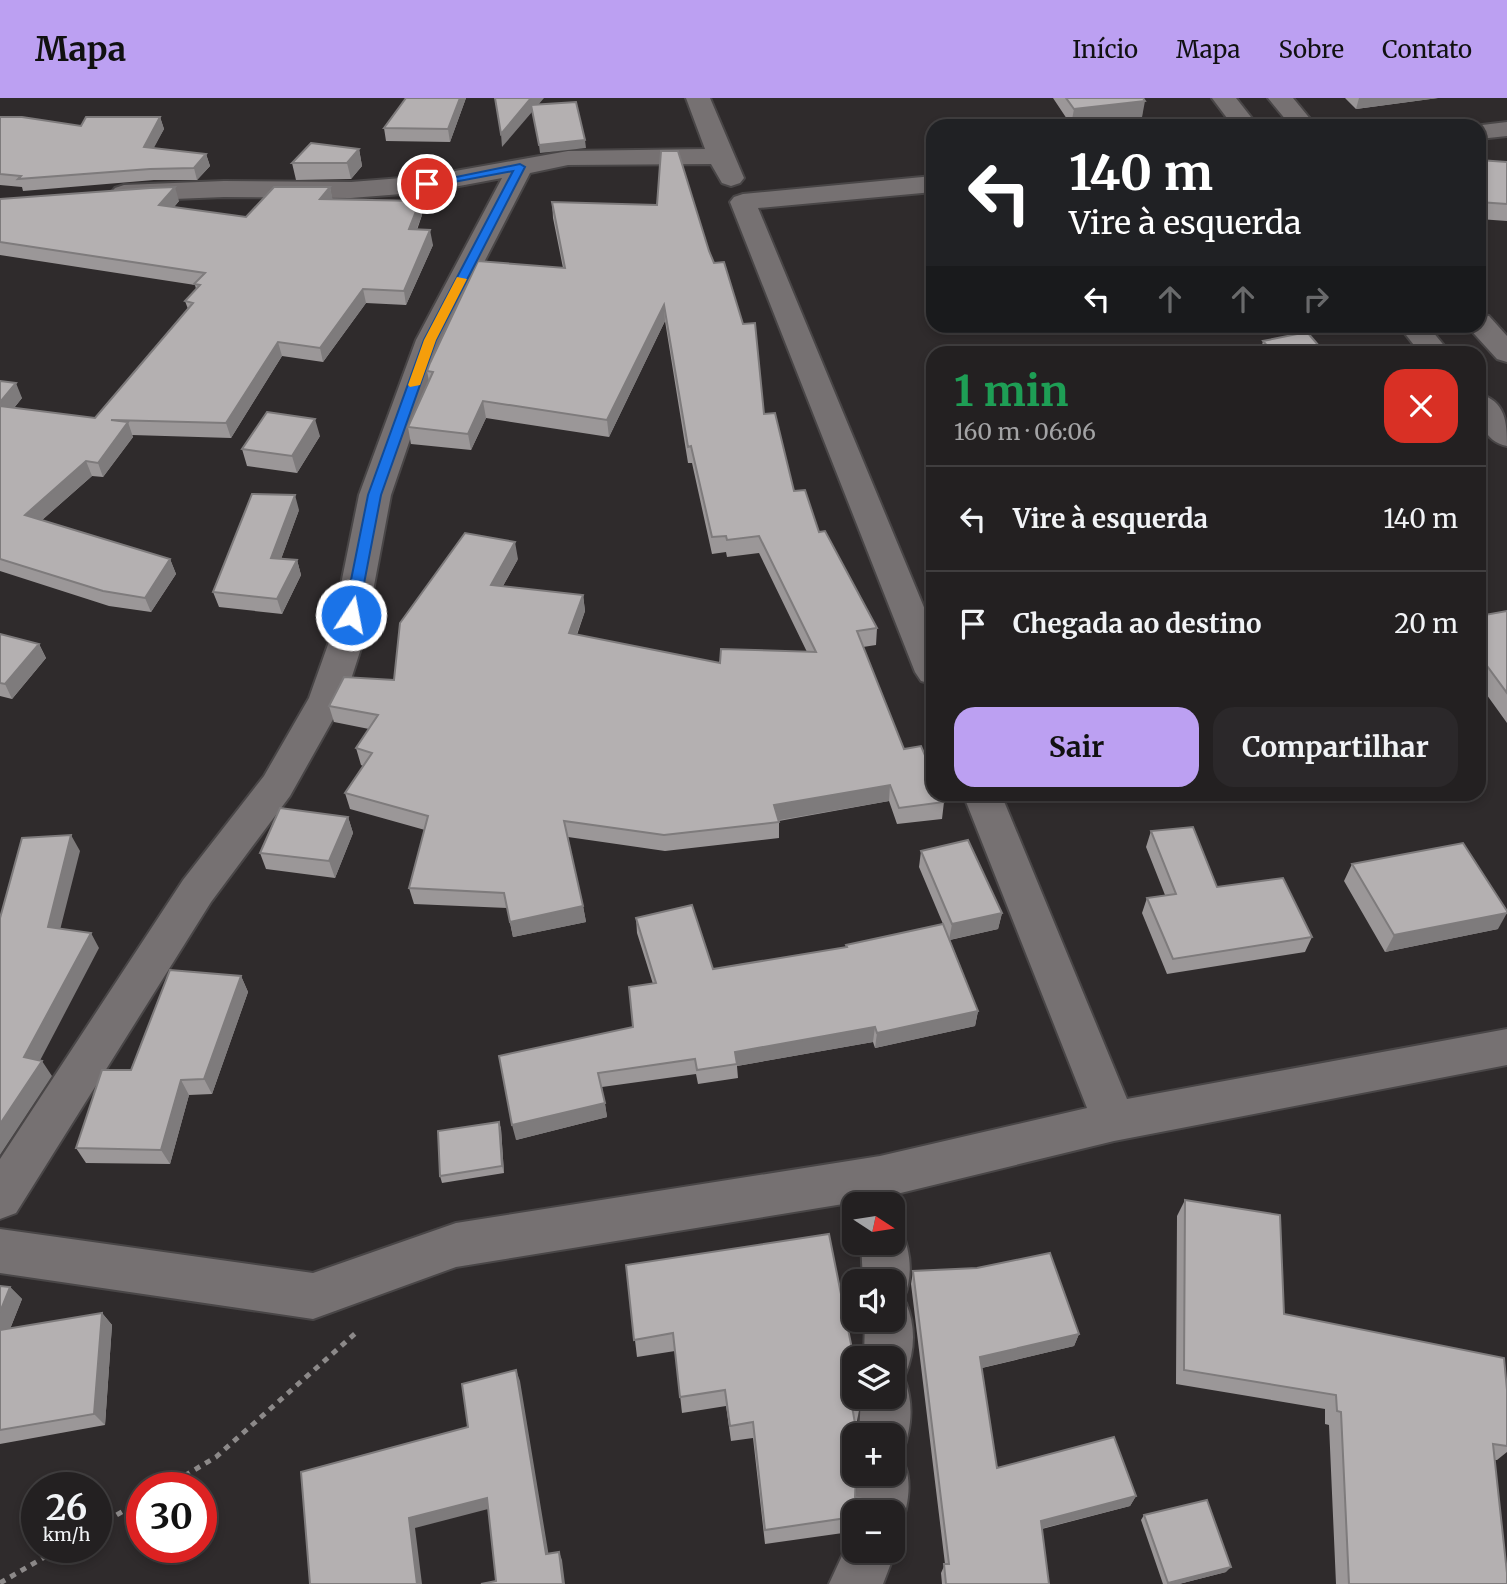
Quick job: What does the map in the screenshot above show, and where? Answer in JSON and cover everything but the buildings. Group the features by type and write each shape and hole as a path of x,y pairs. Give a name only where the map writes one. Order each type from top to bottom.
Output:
{"street":[{"path":"698,98 720,156 743,202 926,655"},
{"path":"1224,98 1241,119"},
{"path":"1280,98 1298,119"},
{"path":"1486,131 1507,129"},
{"path":"101,194 224,188 351,190 427,184 568,158 720,156"},
{"path":"0,1198 197,891 277,786 327,698 347,639 375,495 430,340 520,167"},
{"path":"743,202 926,185"},
{"path":"1486,329 1507,353"},
{"path":"1486,412 1507,437"},
{"path":"985,801 1114,1121"},
{"path":"0,1251 313,1296 456,1245 881,1191 1114,1121 1507,1047"},
{"path":"856,1584 865,1563"}],"path":[{"path":"191,1472 216,1457 362,1328"},
{"path":"0,1583 34,1563"}],"slow traffic":[{"path":"414,385 430,340 461,279"}],"route":[{"path":"351,615 375,495 430,340 520,167 427,184"}]}
